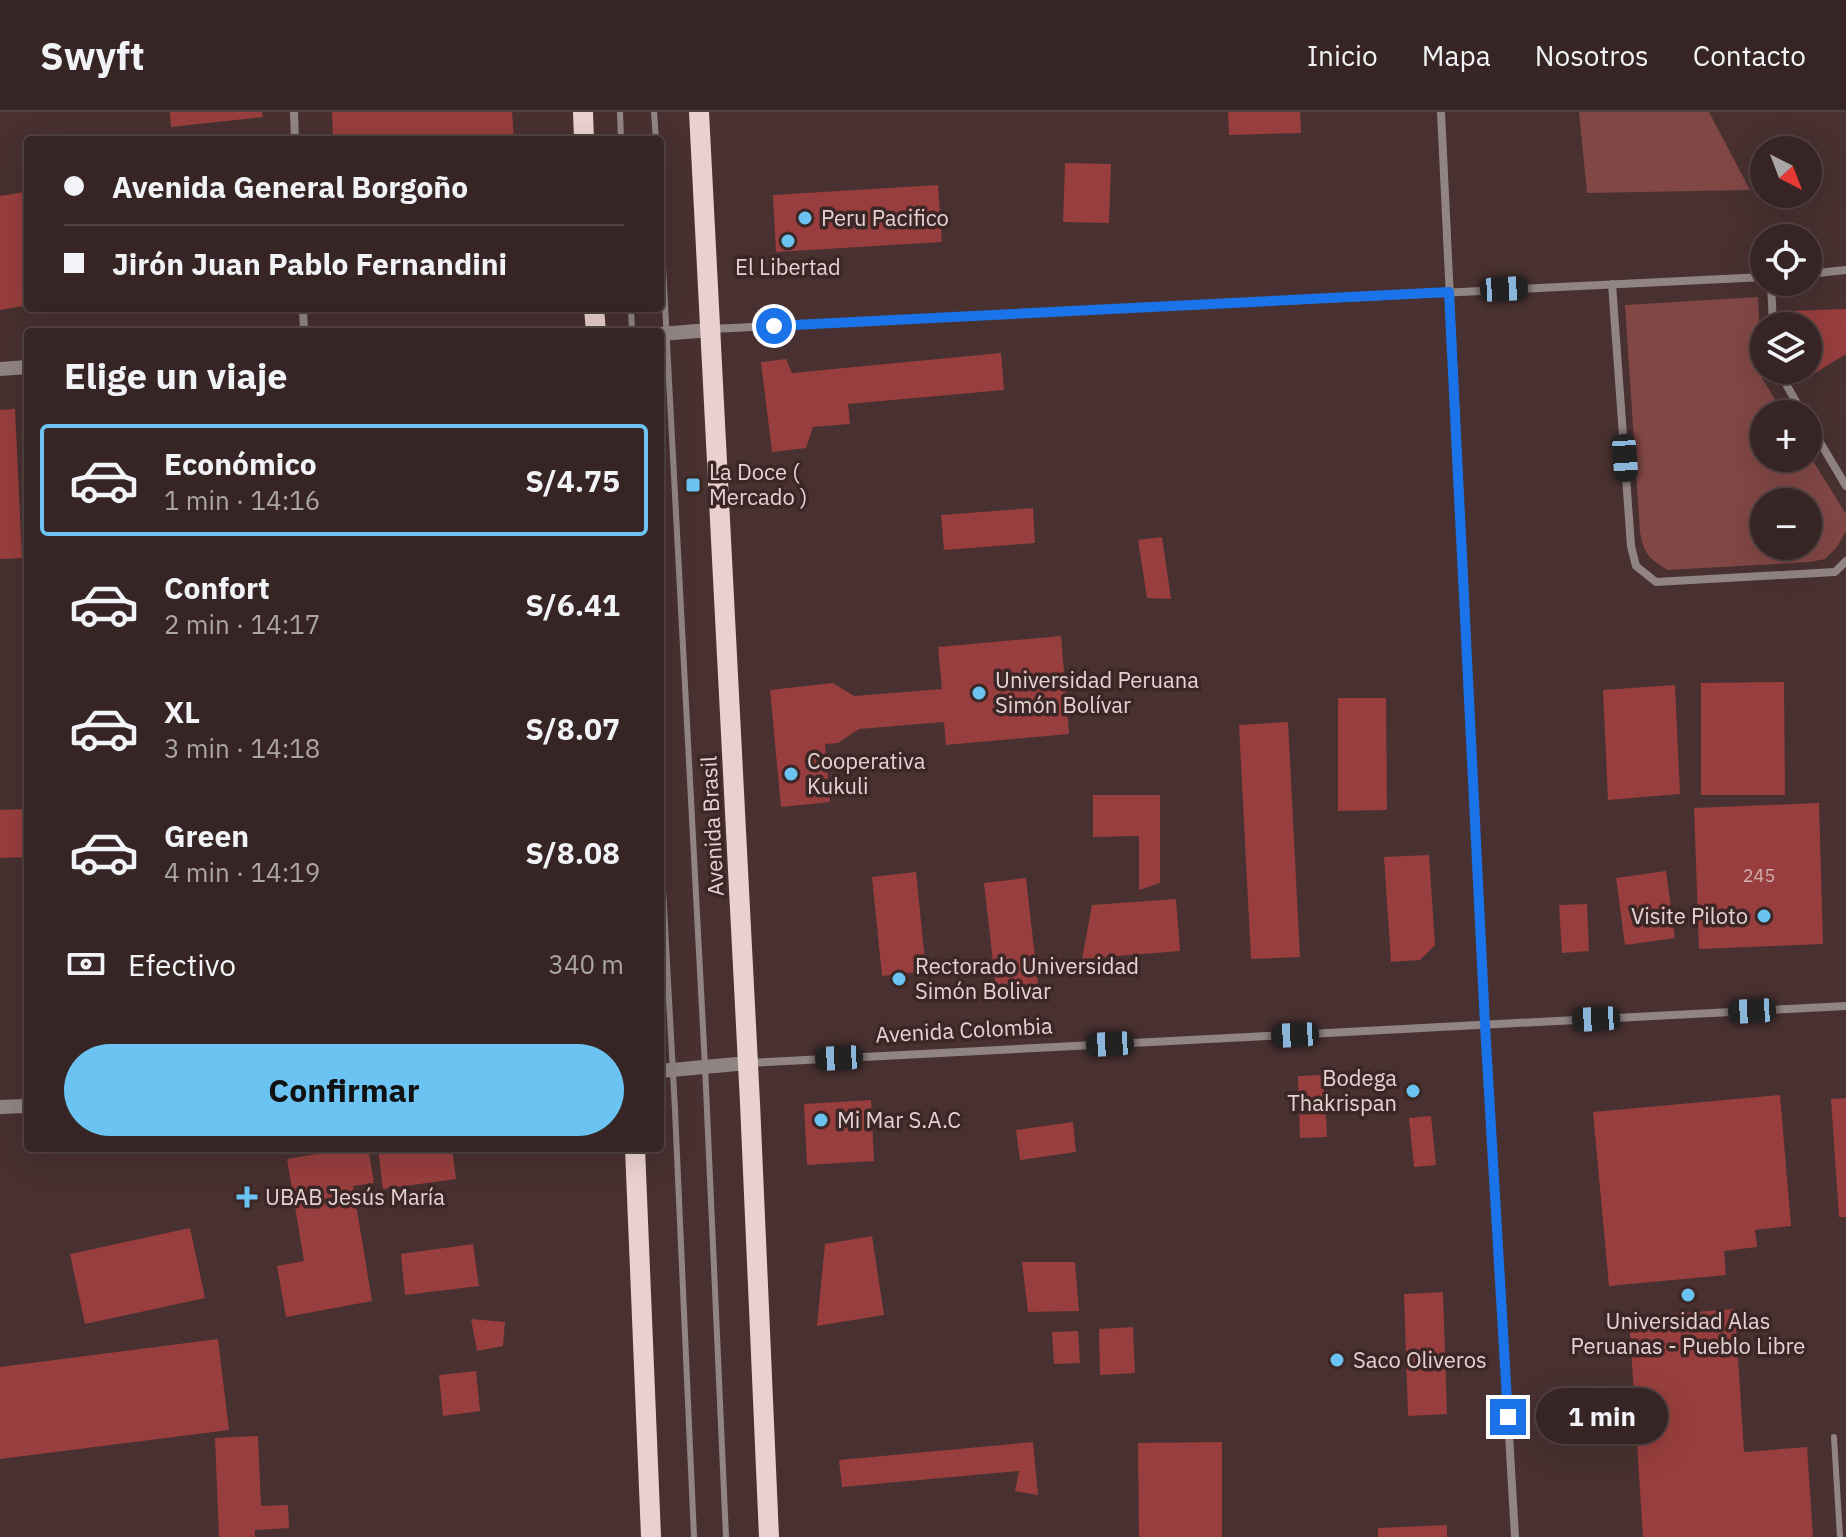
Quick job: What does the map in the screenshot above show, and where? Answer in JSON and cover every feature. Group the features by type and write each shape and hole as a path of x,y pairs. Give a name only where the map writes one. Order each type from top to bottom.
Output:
{"main road":[{"path":"583,112 584,136"},
{"name":"Avenida Brasil","path":"699,112 769,1537"},
{"path":"635,1152 651,1537"}],"street":[{"path":"294,112 295,136"},
{"path":"1441,112 1485,1025 1515,1537"},
{"path":"1822,273 1846,270"},
{"path":"664,333 1750,278"},
{"path":"1612,284 1631,546 1636,566 1656,582 1835,572 1846,561"},
{"path":"0,369 24,367"},
{"path":"1822,446 1846,486"},
{"name":"Avenida Colombia","path":"666,1070 748,1063 1846,1006"},
{"path":"0,1107 24,1106"}],"lane":[{"path":"620,112 621,136"},
{"path":"654,112 656,136"},
{"name":"Avenida Brasil","path":"664,350 705,1066 726,1537"},
{"path":"664,991 694,1537"},
{"path":"1834,1437 1840,1537"}],"shaded area":[{"path":"1579,112 1709,112 1750,190 1587,193"},
{"path":"1758,297 1759,312 1750,312 1750,384 1766,384 1775,400 1750,400 1750,472 1820,472 1846,514 1846,531 1837,547 1822,560 1822,488 1750,488 1750,560 1820,560 1668,570 1648,555 1640,532 1625,305"}],"building":[{"path":"170,112 262,112 263,117 171,127"},
{"path":"332,112 512,112 514,136 333,136"},
{"path":"1228,112 1300,112 1301,133 1229,135"},
{"path":"1065,163 1111,164 1109,223 1063,222"},
{"path":"938,185 942,242 776,252 773,195"},
{"path":"24,192 24,306 0,310 0,196"},
{"path":"1846,309 1846,354 1822,369 1822,312 1787,311"},
{"path":"1001,353 1004,390 848,404 850,424 813,427 806,448 772,452 761,362 786,359 792,373"},
{"path":"15,409 22,558 0,559 0,410"},
{"path":"1033,508 1035,543 944,550 941,515"},
{"path":"1162,537 1171,599 1147,598 1138,540"},
{"name":"Universidad Peruana Simón Bolívar","path":"1061,636 1069,734 946,745 944,722 859,729 838,743 825,744 830,802 781,807 770,690 833,683 854,696 942,689 938,647"},
{"path":"1784,682 1785,795 1701,795 1701,683"},
{"path":"1675,685 1680,794 1608,800 1603,690"},
{"path":"1338,698 1386,698 1387,810 1338,811"},
{"path":"1288,722 1300,957 1251,959 1239,725"},
{"path":"1093,795 1160,795 1160,883 1139,890 1139,836 1093,837"},
{"path":"1819,803 1823,944 1699,949 1694,808"},
{"path":"24,809 24,857 0,858 0,810"},
{"path":"1429,855 1435,945 1420,960 1391,962 1384,857"},
{"path":"1666,871 1675,938 1625,945 1616,878"},
{"path":"916,872 926,971 882,976 872,877"},
{"path":"1026,878 1038,984 996,989 984,883"},
{"path":"1176,899 1180,951 1082,959 1092,905"},
{"path":"1587,904 1589,951 1562,953 1559,905"},
{"path":"1324,1075 1327,1137 1300,1138 1298,1076"},
{"path":"1780,1095 1791,1226 1755,1230 1757,1247 1724,1251 1726,1275 1609,1286 1593,1112"},
{"path":"1846,1098 1846,1217 1839,1217 1831,1099"},
{"path":"871,1100 874,1161 807,1165 804,1104"},
{"path":"1431,1116 1436,1165 1414,1167 1409,1118"},
{"path":"1073,1122 1076,1152 1020,1160 1016,1130"},
{"path":"328,1152 369,1152 374,1183 353,1186 372,1301 286,1317 277,1266 304,1261 287,1159"},
{"path":"378,1152 453,1152 456,1179 383,1189"},
{"path":"190,1228 205,1298 85,1324 70,1254"},
{"path":"872,1236 884,1315 817,1326 825,1244"},
{"path":"473,1244 479,1286 405,1295 401,1254"},
{"path":"1022,1262 1075,1262 1079,1311 1028,1312"},
{"path":"1443,1292 1447,1414 1408,1416 1404,1294"},
{"path":"1735,1309 1744,1452 1807,1447 1813,1537 1643,1537 1629,1317"},
{"path":"471,1319 505,1322 503,1346 477,1351"},
{"path":"1133,1327 1135,1373 1100,1375 1099,1329"},
{"path":"1078,1331 1080,1363 1054,1364 1052,1332"},
{"path":"218,1339 229,1430 0,1459 0,1367"},
{"path":"476,1371 480,1411 443,1416 439,1375"},
{"path":"258,1436 261,1506 288,1505 289,1528 255,1530 255,1537 219,1537 215,1438"},
{"path":"1033,1442 1038,1495 1015,1491 1019,1471 842,1487 839,1460"},
{"path":"1222,1442 1222,1537 1139,1537 1138,1443"},
{"path":"1447,1525 1447,1537 1378,1537 1378,1528"}],"place":[{"name":"Peru Pacifico","path":"805,218"},
{"name":"El Libertad","path":"788,241"},
{"name":"La Doce ( Mercado )","path":"693,485"},
{"name":"Universidad Peruana Simón Bolívar","path":"979,693"},
{"name":"Cooperativa Kukuli","path":"791,774"},
{"name":"Visite Piloto","path":"1764,916"},
{"name":"Rectorado Universidad Simón Bolivar","path":"899,979"},
{"name":"Bodega Thakrispan","path":"1413,1091"},
{"name":"Mi Mar S.A.C","path":"821,1120"},
{"name":"UBAB Jesús María","path":"247,1197"},
{"name":"Universidad Alas Peruanas - Pueblo Libre","path":"1688,1295"},
{"name":"Saco Oliveros","path":"1337,1360"}],"route":[{"path":"774,326 1449,292 1485,1025 1508,1417"}]}
